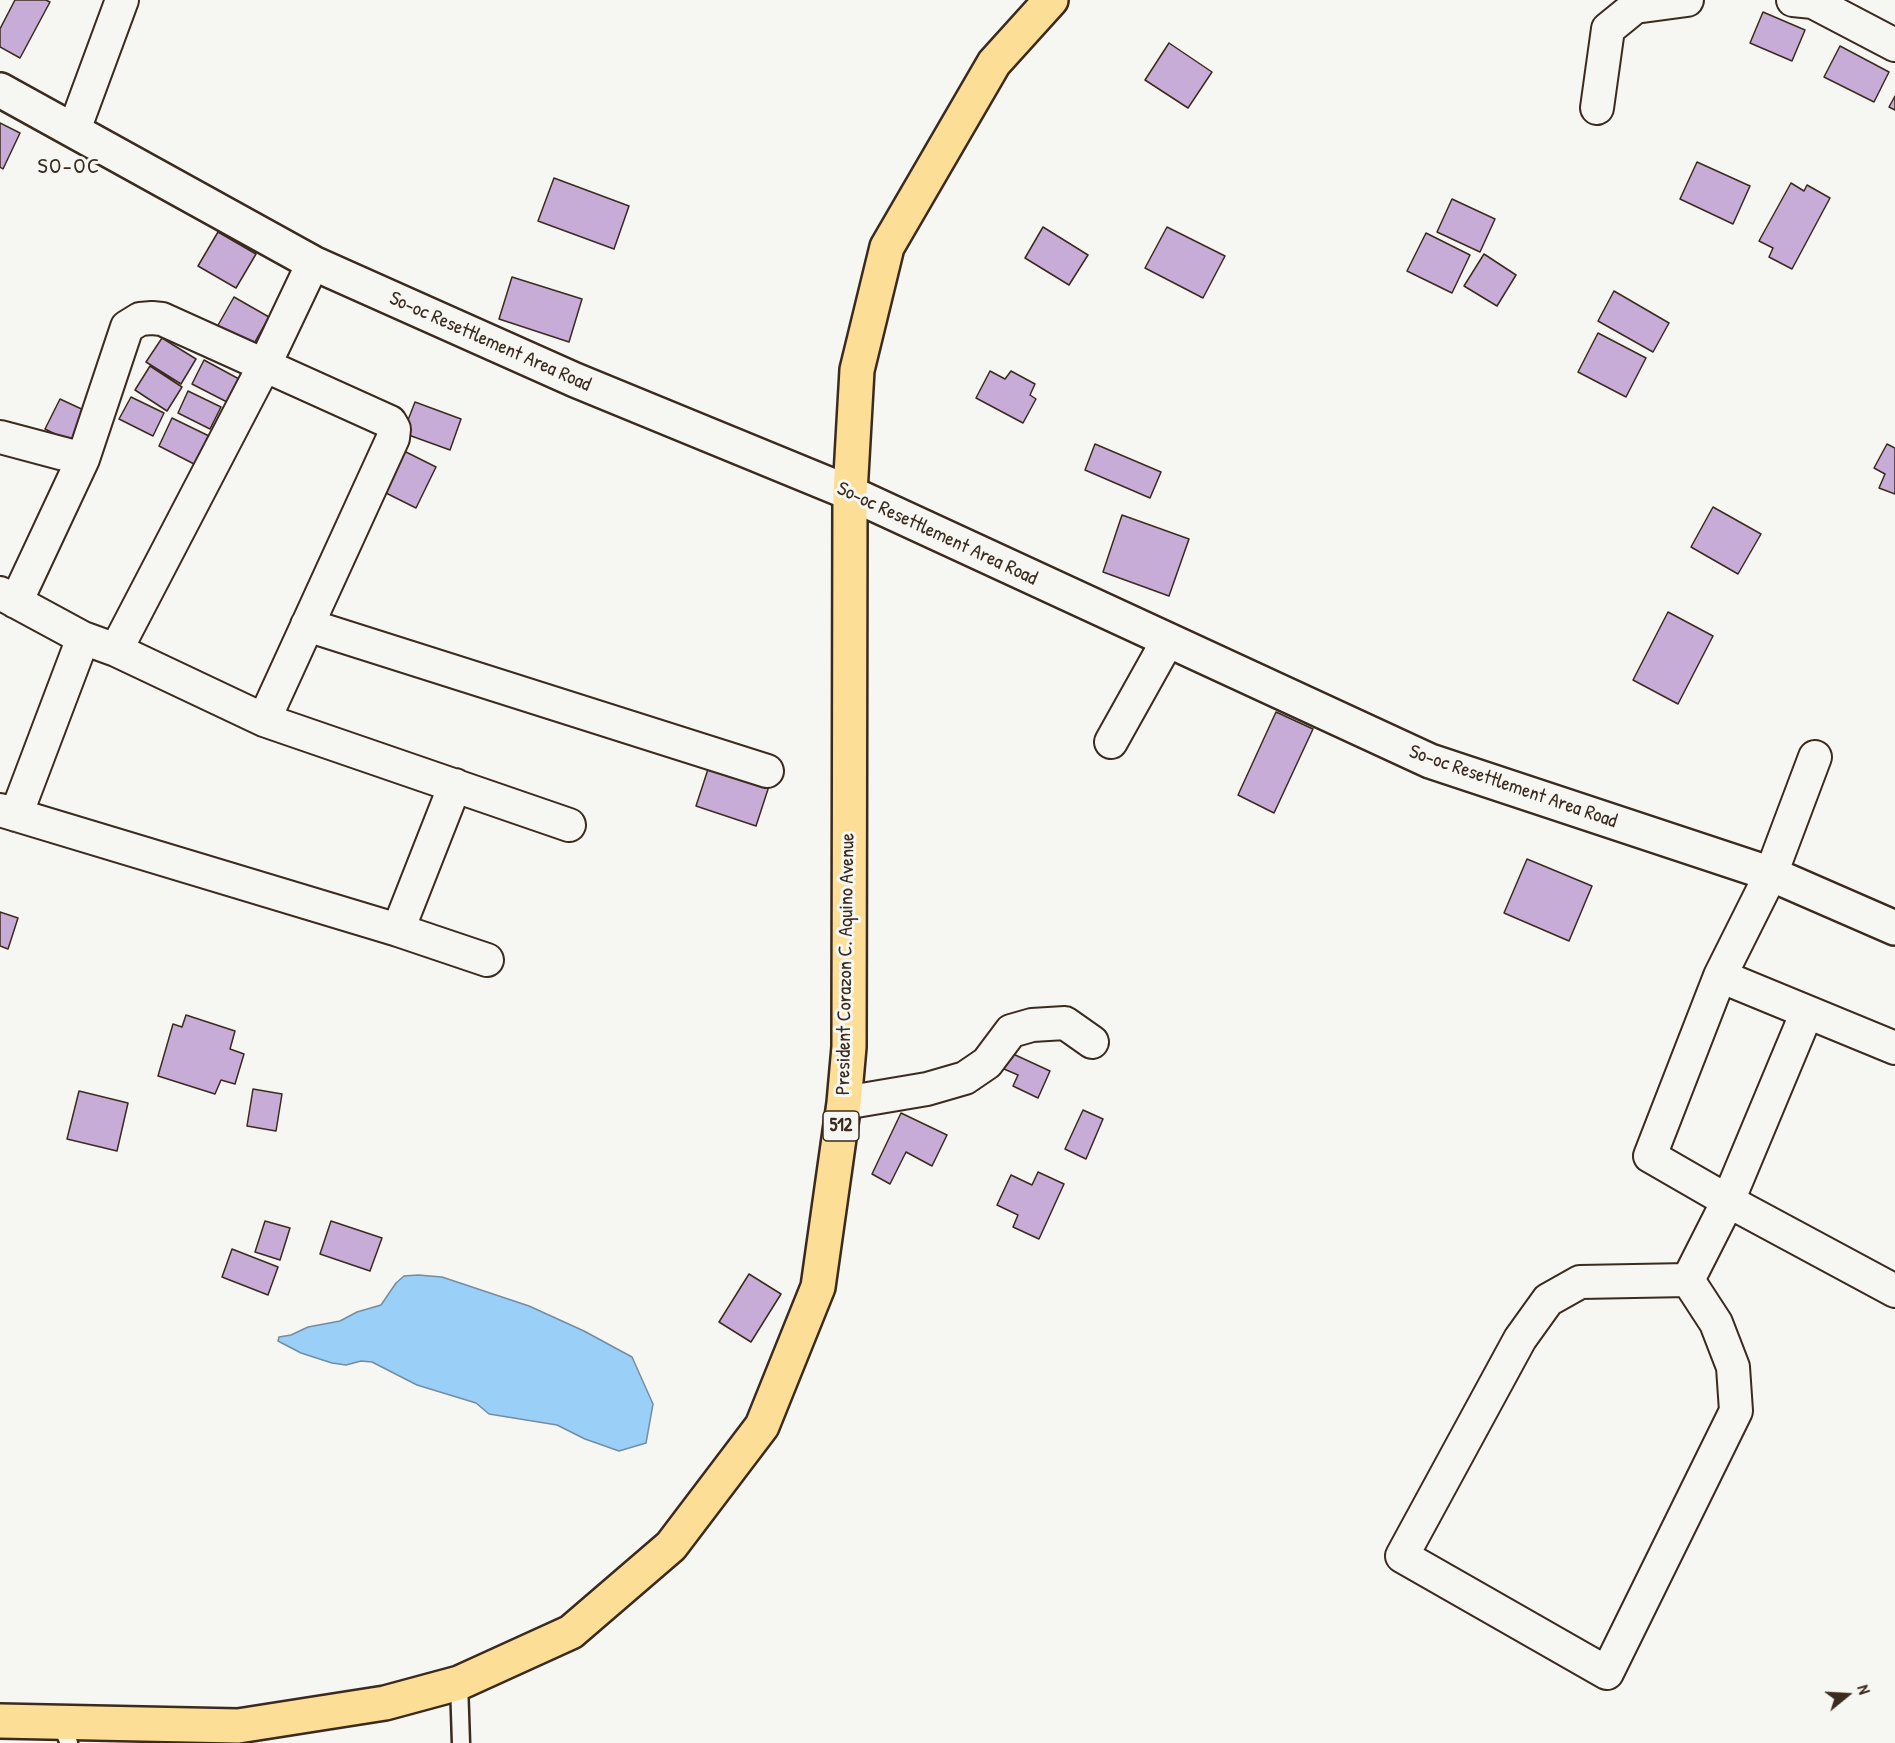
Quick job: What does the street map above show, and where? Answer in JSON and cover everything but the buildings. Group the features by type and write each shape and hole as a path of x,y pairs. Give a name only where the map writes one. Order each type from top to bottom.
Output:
{"main road":[{"name":"President Corazon C. Aquino Avenue","path":"0,1721 65,1733 238,1726 385,1703 459,1683 571,1632 671,1546 762,1426 818,1287 844,1103 849,1047 850,493 857,370 887,247 994,63 1051,0"}],"street":[{"path":"74,130 122,0"},
{"path":"1597,108 1608,29 1635,7 1687,0"},
{"path":"1807,1 1895,45"},
{"name":"So-oc Resettlement Area Road","path":"0,90 313,263 575,380 850,493 1430,761 1771,874 1895,928"},
{"path":"116,650 265,364 313,263"},
{"path":"264,720 393,438 394,429 390,422 162,319 140,319 128,327 83,459 8,598 83,638 116,650 264,720 569,825"},
{"path":"0,437 83,459"},
{"path":"307,625 767,771"},
{"path":"83,638 8,813 398,930 487,960"},
{"path":"1111,741 1168,640"},
{"path":"1815,757 1771,874 1720,976 1650,1156 1895,1291"},
{"path":"398,930 455,785"},
{"path":"1720,976 1895,1048"},
{"path":"1688,1280 1728,1201 1807,1012"},
{"path":"844,1103 927,1089 965,1078 987,1063 1011,1031 1032,1025 1065,1023 1092,1042"},
{"path":"1688,1280 1716,1323 1733,1367 1736,1411 1607,1673 1402,1556 1520,1339 1548,1300 1580,1282 1688,1280"}],"lane":[{"path":"459,1683 461,1743"}],"water":[{"path":"404,1276 442,1277 529,1306 584,1331 632,1357 653,1404 646,1443 619,1451 585,1439 557,1425 489,1414 476,1403 417,1385 372,1362 361,1361 346,1365 332,1363 301,1353 278,1341 279,1337 291,1335 308,1327 340,1321 357,1312 381,1305 396,1283"}],"district":[{"name":"SO-OC","path":"69,167"}]}
